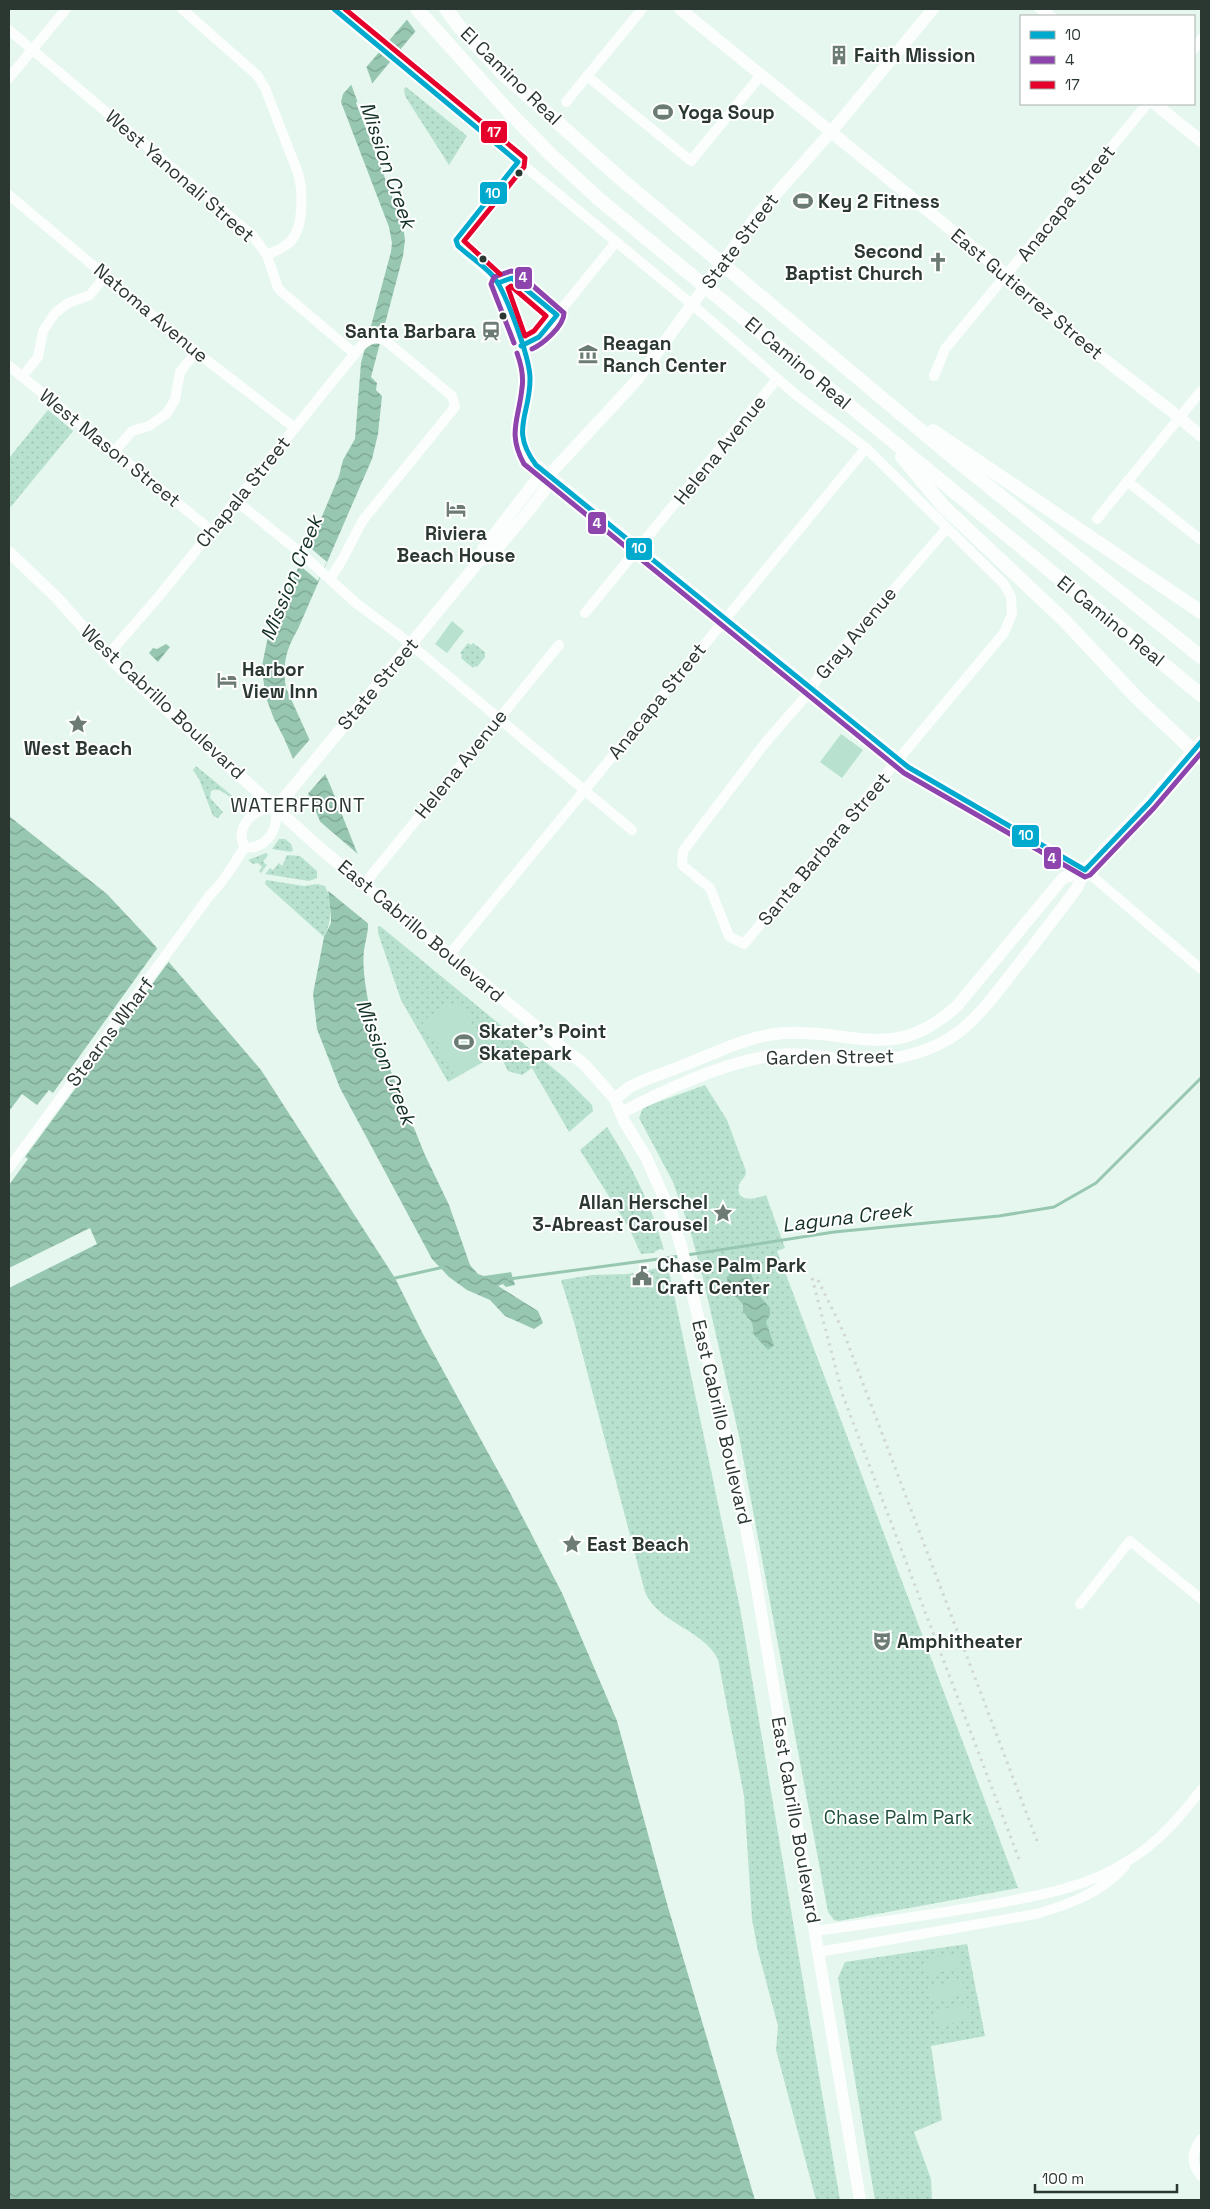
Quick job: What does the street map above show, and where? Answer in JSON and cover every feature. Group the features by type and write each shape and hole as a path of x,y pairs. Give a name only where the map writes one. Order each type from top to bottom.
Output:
{"highway":[{"name":"El Camino Real","path":"417,9 551,155 600,200 1197,691"},
{"name":"El Camino Real","path":"446,9 461,29 502,73 621,179 751,286 951,456 1201,657"},
{"path":"452,9 461,29"},
{"path":"869,387 1201,612"},
{"path":"894,443 908,466 944,506 1064,620 1136,697 1199,751"}],"main road":[{"name":"East Gutierrez Street","path":"680,9 1007,275 1077,338 1201,436"},
{"name":"State Street","path":"276,808 480,560 483,549 527,492 538,479 549,475 637,380 758,214 831,132 932,9"},
{"path":"1156,105 1201,141"},
{"name":"West Cabrillo Boulevard","path":"9,552 57,598 108,655 276,808"},
{"name":"Garden Street","path":"621,1113 653,1096 710,1073 769,1056 798,1054 854,1061 871,1060 910,1054 950,1038 963,1028 988,1002 1077,888 1085,870 1199,751"},
{"name":"East Cabrillo Boulevard","path":"276,808 321,849 364,882 448,955 584,1064 616,1099 621,1113 646,1157 661,1189 682,1246 748,1540 860,2200"},
{"name":"Garden Street","path":"616,1099 630,1087 646,1080 753,1039 770,1035 796,1033 882,1041 908,1036 930,1026 944,1018 957,1006 1063,878 1085,870"}],"street":[{"path":"9,78 66,9"},
{"path":"182,9 257,75 265,88 298,173 301,183 302,205 293,239 285,246 267,255"},
{"path":"334,9 380,49 706,316 777,380 866,448 947,528"},
{"path":"566,102 642,9"},
{"name":"West Yanonali Street","path":"9,30 253,236 267,255 278,288 282,293 358,350"},
{"path":"587,76 691,161 761,75"},
{"name":"Anacapa Street","path":"934,376 945,349 1146,105"},
{"path":"518,162 456,240 458,246 498,283 530,371 528,401 520,434 523,447 530,459 898,760 961,799 1085,870 1201,969"},
{"name":"Natoma Avenue","path":"9,195 196,352 295,428"},
{"path":"564,306 616,242"},
{"path":"22,377 38,358 43,331 55,313 68,303 90,295 106,275"},
{"path":"326,575 342,560 363,520 452,413 455,402 449,393 382,339 372,339 358,350"},
{"name":"Chapala Street","path":"108,655 212,531 234,500 358,350"},
{"path":"114,452 132,432 148,426 166,414 175,400 180,372 196,352"},
{"name":"West Mason Street","path":"9,366 212,531"},
{"name":"Helena Avenue","path":"585,613 777,380"},
{"path":"1097,519 1201,391"},
{"name":"Anacapa Street","path":"448,955 866,448"},
{"path":"1127,481 1201,540"},
{"path":"234,500 302,554 357,604 410,645 632,830"},
{"name":"Santa Barbara Street","path":"744,944 1004,632 1012,614 1011,597 1004,584 947,528"},
{"name":"Gray Avenue","path":"744,944 729,936 710,888 682,865 686,845 765,744 806,696 810,688 947,528"},
{"name":"Helena Avenue","path":"364,882 559,645"},
{"path":"276,808 275,826 261,845 254,848 245,847 241,838 242,828 259,811 276,808"},
{"name":"Stearns Wharf","path":"9,1168 210,895 230,874 233,863 245,847"},
{"path":"1080,1604 1130,1541 1201,1599"},
{"path":"819,1952 1003,1921 1056,1908 1085,1896 1117,1875 1129,1861 1174,1824 1201,1790"},
{"path":"815,1930 965,1909 1028,1897 1070,1887 1104,1874 1129,1861"},
{"path":"1201,2139 1194,2152 1193,2161 1196,2171 1201,2176"}],"green space":[{"path":"406,87 467,136 449,165 405,96 404,89"},
{"path":"48,410 73,431 9,509 9,458"},
{"path":"452,621 464,631 447,653 435,644"},
{"path":"468,643 471,645 473,643 485,652 485,657 477,667 473,668 461,658 462,655 460,653"},
{"path":"841,734 863,750 842,778 820,762"},
{"path":"196,766 241,803 241,806 219,790 211,791 210,798 223,812 218,818 213,816 199,779 193,770"},
{"path":"279,839 285,839 291,844 293,850 291,852 272,849"},
{"path":"266,853 268,855 263,862 267,865 261,873 259,871 262,867 258,863 253,864 248,860"},
{"path":"287,855 300,856 317,871 317,878 309,881 265,874 270,868 273,870 279,863 282,866"},
{"path":"266,880 304,886 317,884 325,886 330,898 331,912 329,925 324,937 265,884"},
{"path":"380,926 565,1078 592,1105 593,1111 569,1132 532,1068 522,1075 508,1071 499,1053 448,1082 401,1000 378,933 378,927"},
{"name":"Skater's Point Skatepark","path":"455,1002 461,1004 477,1032 480,1030 483,1032 487,1031 499,1052 456,1077 422,1021"},
{"name":"Chase Palm Park","path":"705,1085 727,1120 746,1171 739,1185 740,1195 743,1198 752,1199 766,1195 785,1248 777,1251 1018,1888 839,1921 834,1920 828,1912 739,1436 703,1278 690,1230 673,1182 639,1118 643,1108 647,1106"},
{"path":"607,1127 625,1156 640,1187 654,1218 664,1250 660,1249 653,1253 641,1254 630,1230 580,1150"},
{"name":"Chase Palm Park","path":"668,1266 740,1608 840,2200 816,2200 776,2050 778,2026 758,1951 752,1919 744,1796 718,1659 701,1640 660,1612 651,1603 645,1592 574,1322 561,1280 592,1275 628,1274"},
{"path":"967,1944 985,2036 931,2046 942,2120 914,2132 931,2179 932,2200 875,2200 838,1978 845,1962"},
{"path":"958,1953 960,1968 927,1975 924,1959"},
{"path":"962,1980 965,1995 931,2002 928,1986"},
{"path":"967,2005 969,2020 935,2026 933,2010"}],"water":[{"name":"Mission Creek","path":"416,9 434,9 356,103 403,225 405,240 403,256 371,377 377,383 376,390 382,396 378,434 372,459 298,629 290,643 284,672 286,688 331,787 358,855 368,925 363,961 365,984 379,1042 425,1155 449,1205 470,1265 478,1274 484,1276 511,1272 515,1285 506,1287 503,1284 498,1286 538,1311 543,1323 534,1329 505,1316 490,1300 467,1290 449,1277 432,1259 340,1088 317,1029 313,994 324,937 331,923 320,821 265,695 262,666 269,631 323,514 339,476 343,460 355,439 361,363 391,252 392,243 389,227 341,102 343,94"},
{"path":"166,644 170,647 158,662 149,653 153,648 157,649"},
{"path":"9,816 107,894 150,940 261,1070 395,1278 562,1593 617,1721 668,1907 755,2200 9,2200"},
{"path":"740,1266 750,1270 754,1289 770,1308 770,1315 766,1322 774,1345 768,1350 754,1335 752,1322 743,1312 743,1304 728,1289 729,1275 733,1269"}],"pier":[{"path":"413,9 433,9 435,11 416,32 405,17"},
{"path":"366,66 373,85 358,103 351,84"},
{"path":"306,544 327,562 318,581 298,564"},
{"path":"312,737 327,772 306,796 291,761"},
{"path":"317,819 359,855 370,925 327,890"},
{"path":"159,946 170,960 25,1157 28,1159 9,1185 9,1111 22,1094 37,1105 49,1090 53,1093"},
{"path":"90,1228 97,1244 9,1288 9,1268"}],"waterway":[{"name":"Laguna Creek","path":"687,1255 834,1232 999,1216 1054,1207 1096,1183 1201,1078"},
{"name":"Laguna Creek","path":"509,1279 681,1256"},
{"path":"395,1278 444,1267"}],"railway":[{"path":"812,1278 843,1396 1019,1859"},
{"path":"818,1280 843,1331 1039,1846"}],"transit line":[{"name":"10","path":"334,9 518,162 456,240 458,246 493,276 516,325 526,355 530,377 528,402 522,431 528,452 536,465 908,767 1085,870 1149,803 1201,742"},
{"name":"17","path":"345,9 525,158 524,167 464,241 500,274"},
{"name":"4","path":"514,343 491,284 494,277 511,271 517,272 564,313 557,329 547,339 532,349"},
{"name":"10","path":"498,283 512,278 557,315 539,337 521,346"},
{"name":"17","path":"511,286 546,316 534,331 525,336 508,288 511,286"},
{"name":"4","path":"517,353 522,370 523,384 515,435 519,453 524,464 904,773 1085,877 1090,875 1154,808 1201,753"}],"place":[{"name":"Faith Mission","path":"839,55"},
{"name":"Yoga Soup","path":"663,112"},
{"name":"Key 2 Fitness","path":"803,201"},
{"name":"Second Baptist Church","path":"938,262"},
{"name":"Santa Barbara","path":"491,331"},
{"name":"Reagan Ranch Center","path":"588,354"},
{"name":"Riviera Beach House","path":"456,509"},
{"name":"Harbor View Inn","path":"227,680"},
{"name":"West Beach","path":"78,724"},
{"name":"Skater's Point Skatepark","path":"464,1042"},
{"name":"Allan Herschel 3-Abreast Carousel","path":"723,1213"},
{"name":"Chase Palm Park Craft Center","path":"642,1276"},
{"name":"East Beach","path":"572,1544"},
{"name":"Amphitheater","path":"882,1641"}],"district":[{"name":"WATERFRONT","path":"298,805"}]}
